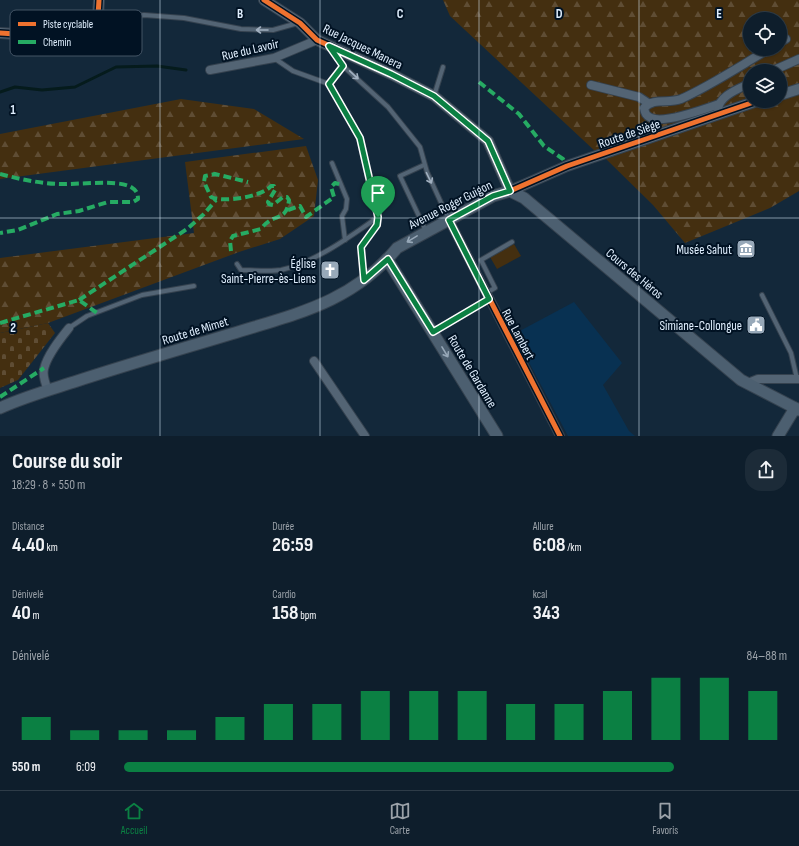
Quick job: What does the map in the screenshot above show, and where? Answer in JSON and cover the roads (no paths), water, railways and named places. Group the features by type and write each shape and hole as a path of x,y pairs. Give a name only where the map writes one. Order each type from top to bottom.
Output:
{"main road":[{"name":"Avenue Roger Guigon","path":"388,259 396,248 426,231 493,196 510,191"},
{"name":"Cours des Héros","path":"510,191 524,198 744,381 797,409"},
{"name":"Route de Mimet","path":"0,408 48,391 295,316 329,302 364,280 388,259"},
{"name":"Route de Gardanne","path":"388,259 497,436"},
{"path":"778,436 797,409"}],"street":[{"name":"Rue Jacques Manera","path":"264,0 300,23 317,40 391,74 434,96 488,141 510,191"},
{"path":"0,33 10,34"},
{"name":"Rue du Lavoir","path":"210,70 274,58 317,40"},
{"path":"591,85 639,97 648,103 679,100 757,56"},
{"path":"787,64 799,59"},
{"path":"648,103 644,108 646,114 652,118 665,119 718,109 726,96 743,87"},
{"path":"787,92 799,89"},
{"name":"Route de Siège","path":"510,191 536,178 718,109 743,104"},
{"name":"Rue Lambert","path":"449,220 560,436"},
{"path":"48,391 44,376 44,368 57,342 69,328"},
{"path":"314,361 364,436"},
{"path":"744,381 758,379 798,379"}],"lane":[{"path":"142,15 184,18 241,30 273,30 300,23"},
{"path":"329,46 343,66 388,107 420,147 424,165 449,220"},
{"path":"274,58 293,71 329,84 360,138 378,217 377,225 361,247 364,280"},
{"path":"329,84 343,66"},
{"path":"434,96 443,67"},
{"path":"332,163 347,199 346,209 342,216 345,240"},
{"path":"424,165 400,176 426,231"},
{"path":"237,264 241,270 281,270 306,260 345,240 378,217"},
{"path":"433,332 487,296 495,288 481,260 512,242"},
{"path":"69,328 87,316 142,295 194,286"},
{"path":"762,295 791,353 798,379"}],"waterway":[{"path":"0,92 15,87 42,90 75,87 116,67 157,66 186,70"}],"place":[{"name":"Musée Sahut","path":"746,249"},
{"name":"Église Saint-Pierre-ès-Liens","path":"330,270"},
{"name":"Simiane-Collongue","path":"756,325"}]}
